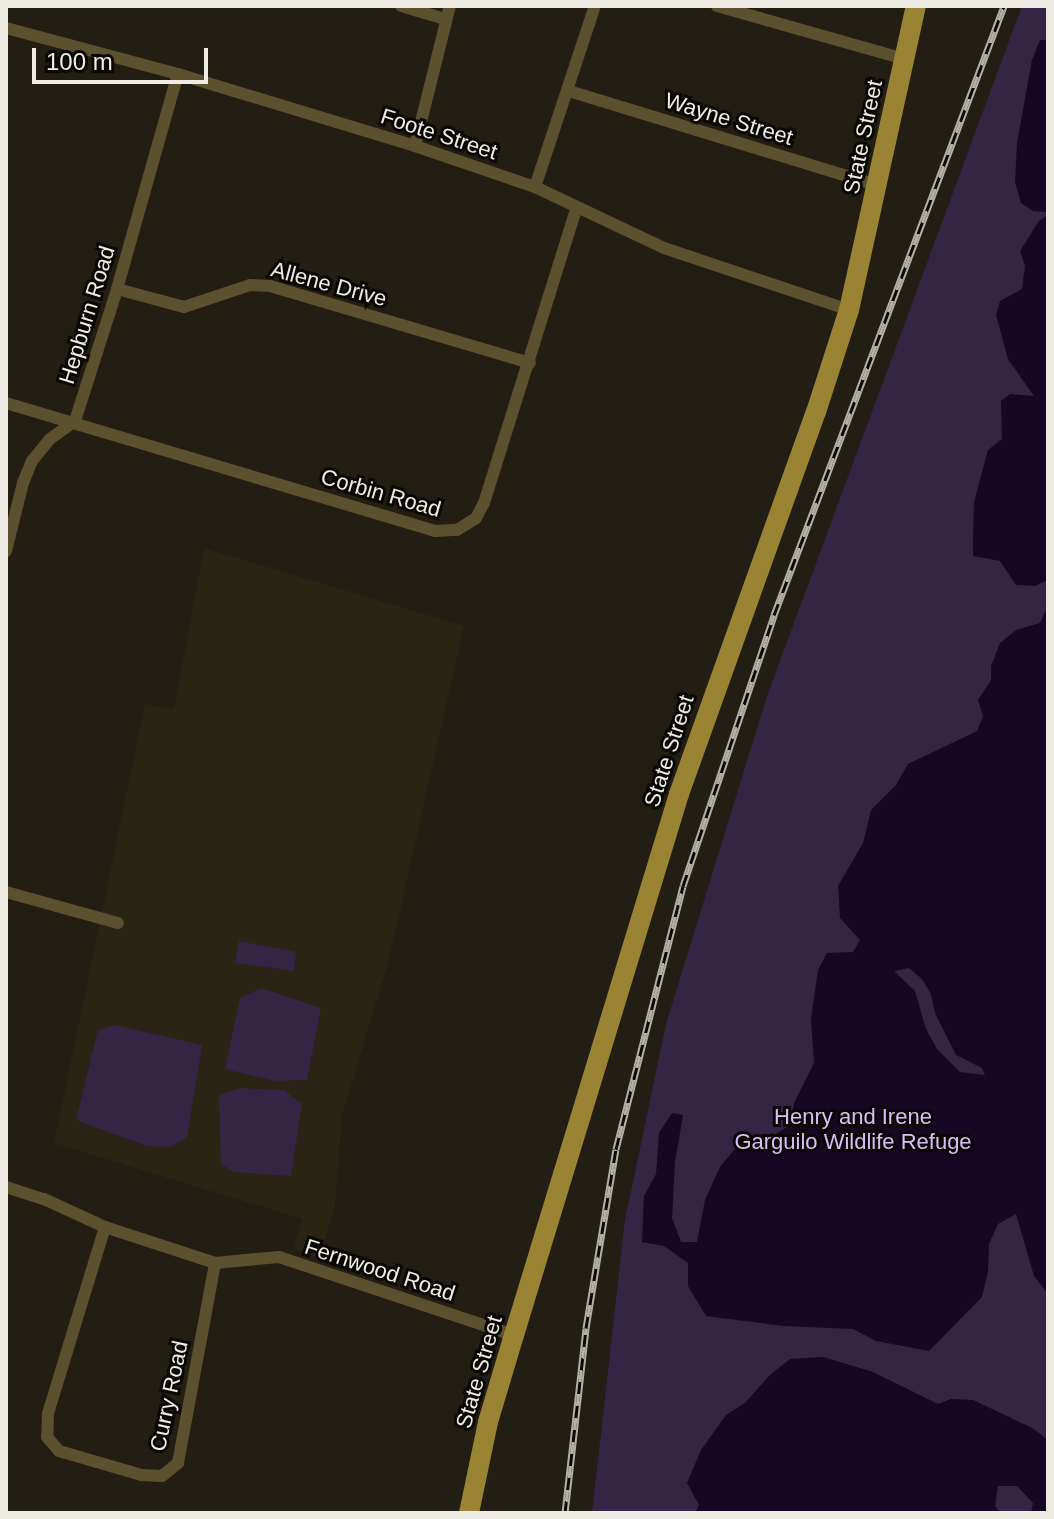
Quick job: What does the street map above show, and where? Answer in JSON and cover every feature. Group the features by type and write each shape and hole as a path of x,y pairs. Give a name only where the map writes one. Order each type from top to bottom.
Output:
{"main road":[{"name":"State Street","path":"469,1513 488,1422 679,794 816,412 849,310 916,6"}],"street":[{"path":"401,6 445,19"},
{"path":"415,146 450,6"},
{"path":"535,187 595,6"},
{"path":"717,6 904,59"},
{"name":"Foote Street","path":"7,31 178,74 415,146 535,187 664,248 849,310"},
{"name":"Hepburn Road","path":"75,421 117,289 178,74"},
{"name":"Wayne Street","path":"569,91 877,185"},
{"name":"Corbin Road","path":"6,403 446,533 468,525 484,503 576,209"},
{"name":"Allene Drive","path":"117,289 184,307 250,285 270,286 530,363"},
{"path":"6,551 23,483 32,461 50,439 75,421"},
{"path":"6,892 118,923"},
{"name":"Fernwood Road","path":"6,1187 44,1199 105,1227 215,1263 279,1257 514,1335"},
{"name":"Curry Road","path":"105,1227 48,1414 47,1437 59,1451 141,1475 162,1476 178,1463 215,1263"}],"shaded area":[{"path":"1040,40 1048,40 1048,212 1033,211 1021,203 1015,182 1017,143 1032,60"},
{"path":"1048,215 1048,580 1035,586 1016,585 1000,561 973,556 974,502 988,450 1002,439 1001,401 1010,394 1034,396 1008,359 996,315 1000,301 1022,289 1025,266 1020,251 1039,221"},
{"path":"204,548 464,626 389,960 342,1116 335,1206 319,1258 293,1249 302,1219 54,1143 145,704 174,709"},
{"path":"1048,605 1048,1294 1034,1276 1016,1214 998,1224 989,1244 988,1272 982,1297 929,1351 876,1341 853,1329 783,1326 706,1316 688,1286 688,1263 664,1246 642,1242 644,1196 656,1174 659,1133 672,1113 683,1115 675,1162 672,1218 681,1242 697,1242 705,1200 720,1167 734,1150 755,1138 770,1138 790,1125 794,1103 814,1063 811,1019 818,970 827,953 853,952 860,940 840,918 838,886 863,843 871,810 896,785 908,764 977,731 983,716 978,700 991,680 991,666 1000,643 1016,630 1040,623","holes":["909,968 922,979 956,1055 982,1068 985,1075 960,1072 937,1049 926,1029 915,991 894,971"]},
{"path":"823,1357 873,1372 938,1404 951,1399 973,1400 1032,1428 1048,1440 1048,1513 1031,1513 1033,1503 1017,1486 998,1486 995,1506 1000,1513 696,1513 699,1505 687,1483 701,1450 726,1415 745,1403 770,1375 790,1359"}],"green space":[{"name":"Henry and Irene Garguilo Wildlife Refuge","path":"1022,6 1048,6 1048,1440 1032,1428 951,1399 938,1405 872,1372 823,1357 770,1375 745,1403 726,1415 696,1513 592,1513 625,1220 666,1024 767,696"},
{"path":"239,941 296,952 294,971 235,963"},
{"path":"261,988 321,1008 307,1080 274,1081 225,1069 240,998"},
{"path":"115,1025 202,1045 187,1137 170,1147 147,1146 76,1120 98,1030"},
{"path":"241,1088 284,1090 302,1104 291,1176 234,1172 221,1164 219,1095"},
{"path":"997,1486 1017,1486 1034,1503 1031,1513 1000,1513 995,1506"}],"railway":[{"path":"565,1513 586,1328 616,1149 683,886 774,615 1004,6"}]}
